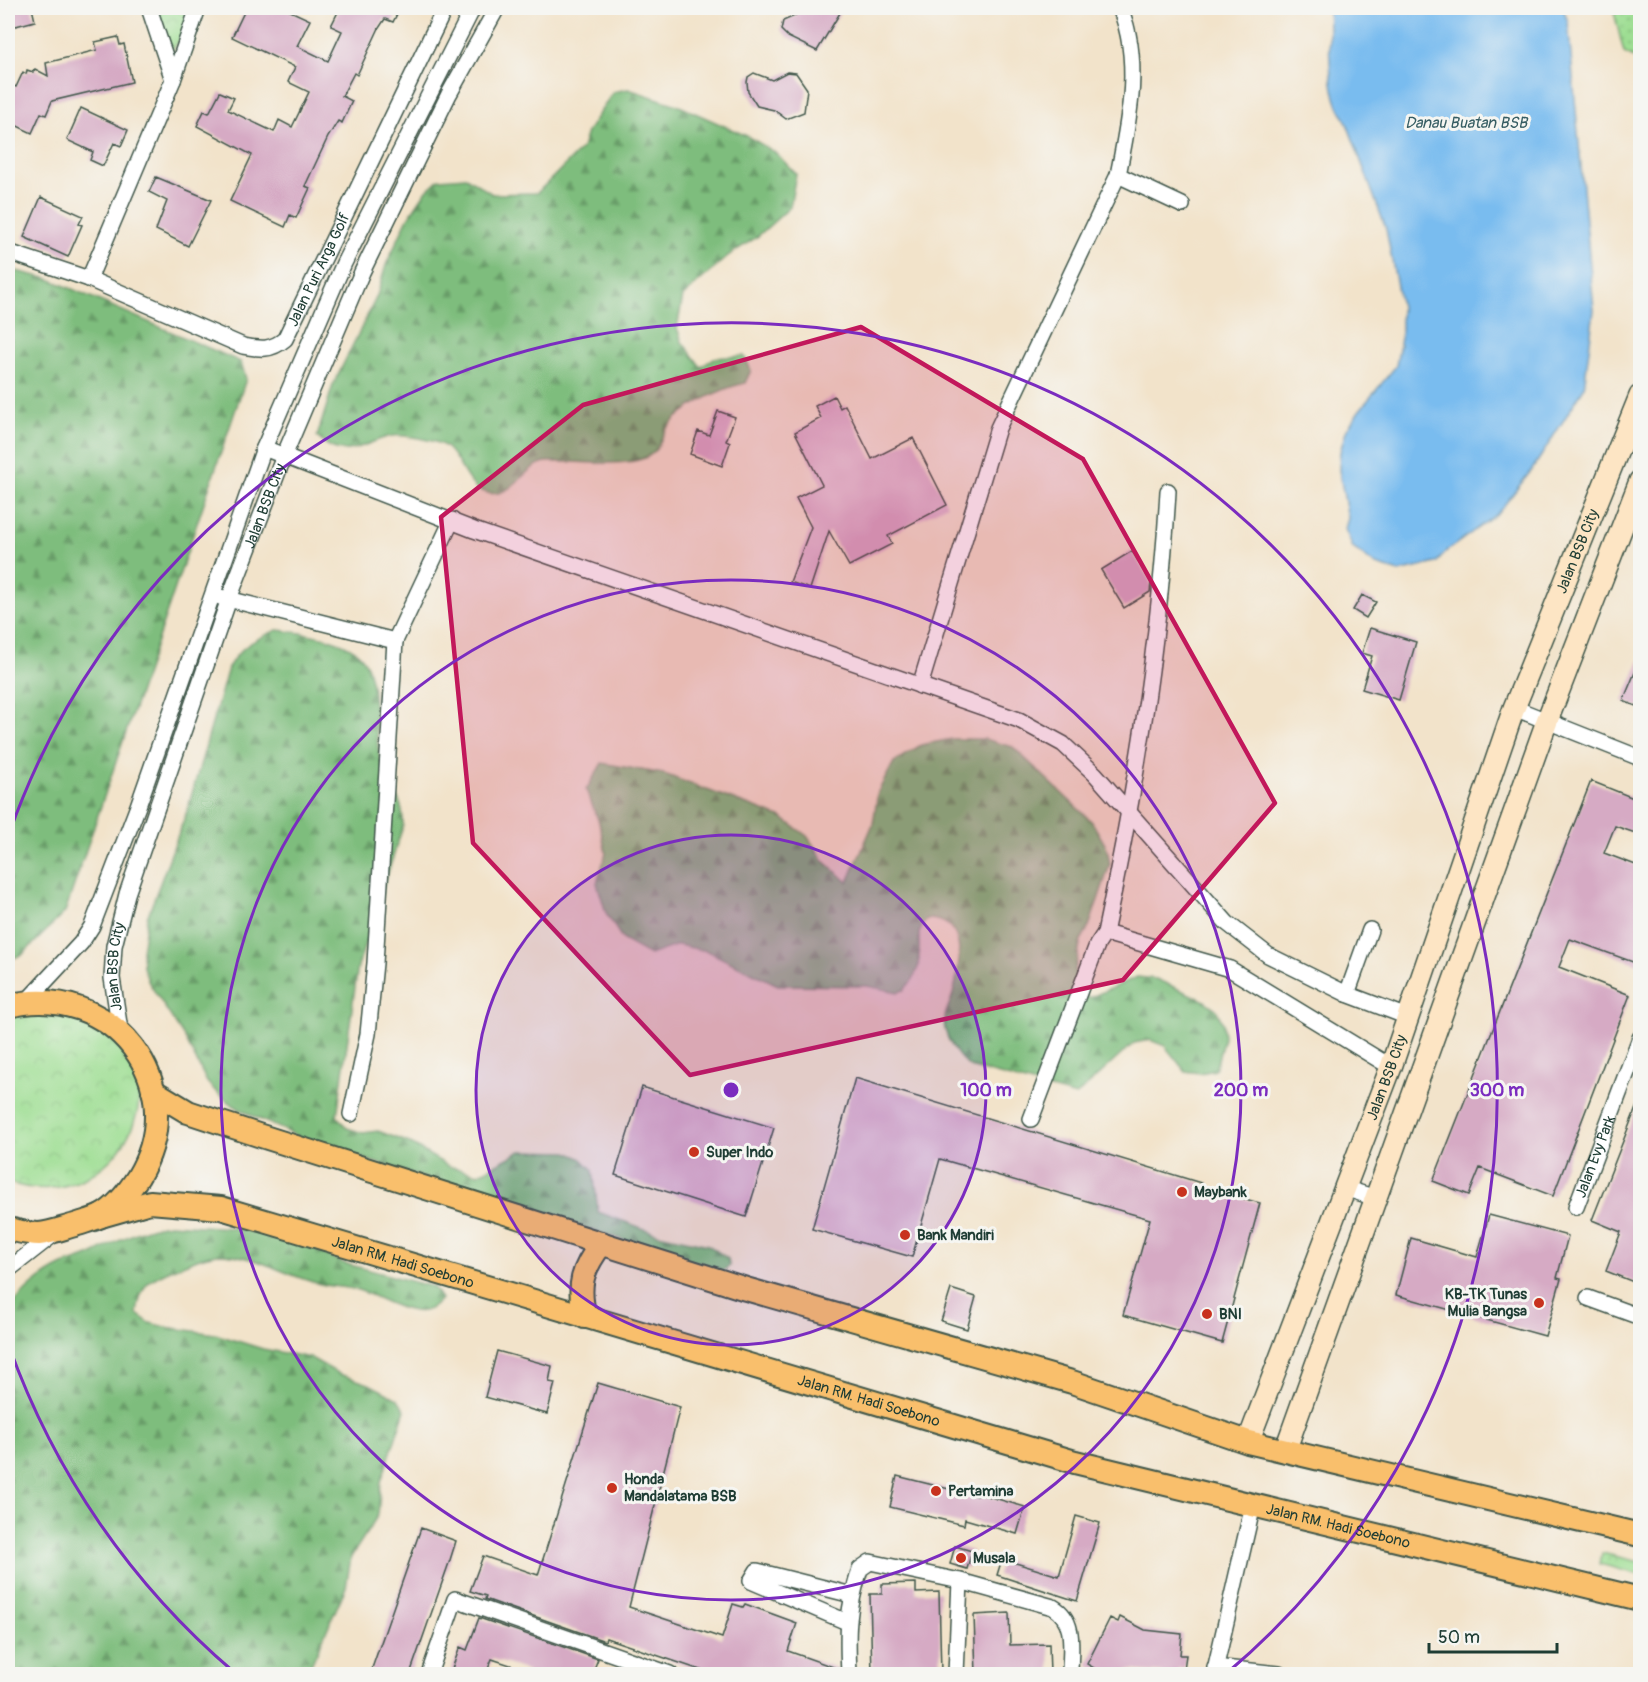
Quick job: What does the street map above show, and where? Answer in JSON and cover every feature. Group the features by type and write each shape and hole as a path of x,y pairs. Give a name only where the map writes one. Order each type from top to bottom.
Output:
{"main road":[{"name":"Jalan RM. Hadi Soebono","path":"17,1003 68,1004 90,1011 120,1030 140,1058 153,1091 156,1127 147,1162 129,1192 101,1216"},
{"path":"153,1091 188,1112 232,1127 757,1292 1072,1382 1248,1442 1641,1534"},
{"name":"Jalan RM. Hadi Soebono","path":"8,1229 39,1234 150,1202 221,1208 1064,1459 1641,1599"},
{"path":"585,1317 580,1296 582,1281 589,1260 602,1243"}],"street":[{"path":"149,8 173,80"},
{"path":"89,279 173,80 198,8"},
{"name":"Jalan Puri Arga Golf","path":"8,252 89,279 243,346 259,349 278,345 285,339 445,8"},
{"name":"Jalan BSB City","path":"17,1003 81,943 92,926 138,806 264,448 344,263 472,8"},
{"name":"Jalan BSB City","path":"120,1030 112,978 114,946 127,894 229,599 284,456 362,272 449,94 497,8"},
{"path":"920,686 998,428 1118,175 1132,106 1129,28 1120,8"},
{"path":"1118,175 1182,205"},
{"name":"Jalan BSB City","path":"1248,1442 1391,1067 1514,708 1641,396"},
{"path":"264,448 452,520 754,630 1019,720 1063,744 1131,812 1227,923 1268,956 1347,994 1408,1017"},
{"name":"Jalan BSB City","path":"1285,1451 1547,721 1641,481"},
{"path":"1031,1119 1097,945 1105,933 1131,812 1165,555 1168,491"},
{"path":"351,1114 368,1035 372,993 395,641 452,520"},
{"path":"211,595 395,641"},
{"path":"1514,708 1641,758"},
{"path":"1347,994 1370,930"},
{"path":"1105,933 1230,969 1391,1067"},
{"name":"Jalan Evy Park","path":"1576,1207 1641,1038"},
{"path":"1344,1188 1376,1198"},
{"path":"8,1270 59,1230"},
{"path":"1588,1298 1641,1317"},
{"path":"1253,1505 1214,1671 1279,1674"},
{"path":"849,1674 847,1622 852,1595 860,1569 870,1563 960,1581 1053,1607 1061,1612 1070,1629 1070,1674"},
{"path":"847,1622 751,1581 757,1571 852,1595"},
{"path":"956,1674 960,1581"},
{"path":"429,1674 455,1599 651,1671 669,1674"}],"highlighted area":[{"path":"861,327 1083,459 1275,803 1123,980 690,1075 473,843 441,517 583,405"}],"green space":[{"path":"157,8 191,8 181,38 172,50 167,41"},
{"path":"1613,8 1640,8 1640,61 1624,53"},
{"path":"628,89 677,105 749,137 776,153 796,174 790,207 757,237 729,255 683,296 677,328 682,342 701,367 714,358 744,356 751,370 745,383 713,394 682,413 667,428 654,452 641,459 619,463 544,462 528,471 504,491 496,493 488,493 474,486 446,447 432,441 394,436 351,450 340,450 329,446 317,437 333,385 377,296 386,265 408,218 427,190 439,179 466,177 492,194 537,193 582,148 587,132 613,92"},
{"path":"8,269 49,279 241,362 246,379 65,912 22,955 8,960"},
{"path":"277,630 341,643 361,657 370,675 380,758 403,815 403,826 358,966 337,1116 347,1128 363,1133 378,1131 407,1142 448,1166 478,1174 521,1151 568,1152 582,1159 593,1170 598,1212 658,1234 708,1245 728,1259 729,1266 723,1271 307,1141 241,1110 217,1093 207,1082 186,1040 149,983 143,967 142,951 147,918 187,811 228,668 237,654 248,644"},
{"path":"952,739 984,739 1013,747 1092,822 1107,848 1110,864 1089,927 1081,940 1075,970 1077,987 1089,998 1137,977 1156,979 1203,1000 1216,1009 1223,1024 1224,1038 1215,1070 1200,1073 1185,1071 1165,1046 1150,1040 1134,1043 1076,1096 970,1067 954,1050 945,1029 945,1015 956,982 959,956 955,934 949,926 940,921 926,919 919,933 919,965 913,979 904,990 898,992 867,986 778,985 707,951 678,945 650,955 623,940 606,913 597,883 606,853 599,822 586,790 602,763 664,774 782,818 807,836 824,861 848,882 873,824 878,792 894,762 921,745"},
{"path":"43,994 132,1052 139,1092 136,1116 128,1135 103,1167 86,1178 68,1185 48,1188 28,1187 8,1182 8,1000"},
{"path":"170,1224 234,1228 282,1238 314,1249 343,1263 433,1287 441,1299 429,1309 414,1311 358,1290 318,1284 257,1261 221,1254 197,1259 151,1280 140,1296 137,1314 150,1323 215,1334 263,1349 311,1358 339,1374 369,1384 398,1399 405,1410 381,1482 378,1515 351,1557 346,1587 307,1674 8,1674 8,1313 25,1292 55,1269 89,1256 140,1231"},
{"path":"1602,1553 1640,1562 1640,1575 1600,1564"}],"water":[{"name":"Danau Buatan BSB","path":"1328,8 1563,8 1568,22 1594,310 1584,388 1534,467 1498,513 1448,550 1436,563 1399,572 1376,565 1353,548 1345,529 1348,518 1339,470 1340,452 1346,431 1359,411 1396,366 1401,338 1401,307 1386,229 1345,118 1334,95 1330,65"}],"building":[{"path":"8,8 32,8 35,21 8,28"},
{"path":"246,8 284,8 310,20 297,46 328,61 342,31 331,26 340,8 400,8 393,22 385,19 357,75 354,73 342,96 352,101 342,123 338,121 328,137 305,186 310,188 296,218 290,215 285,227 230,201 252,155 197,126 204,111 209,113 220,92 234,98 228,110 274,132 279,120 292,127 309,92 288,82 295,67 232,37"},
{"path":"800,8 843,8 817,51 788,37 781,30 783,21 795,16"},
{"path":"118,37 120,45 124,44 132,82 52,101 46,115 41,113 32,133 11,123 13,118 8,115 8,83 16,87 23,72 26,74 27,70 33,72 35,69 48,76 46,63 97,50 95,42"},
{"path":"787,72 796,73 807,89 804,112 786,119 774,110 757,106 748,92 747,82 748,77 754,73 772,80"},
{"path":"81,108 128,130 121,146 114,143 103,166 90,160 93,152 67,140"},
{"path":"156,177 211,200 188,246 156,230 167,201 149,192"},
{"path":"41,197 83,216 79,224 82,225 68,257 24,237"},
{"path":"834,396 840,408 845,405 872,459 913,438 947,505 888,536 892,544 849,566 829,531 810,589 790,582 811,527 796,498 822,485 795,432 821,418 815,406"},
{"path":"718,411 735,417 726,441 730,443 722,466 690,454 698,431 709,435"},
{"path":"1132,551 1151,582 1150,592 1124,608 1101,570"},
{"path":"1362,595 1376,602 1366,618 1353,610"},
{"path":"1370,628 1416,642 1399,700 1362,689 1372,656 1362,653"},
{"path":"1641,658 1641,708 1623,701"},
{"path":"1591,781 1641,801 1641,835 1615,826 1604,853 1641,867 1641,965 1570,939 1559,967 1630,995 1553,1196 1480,1168 1469,1195 1433,1181"},
{"path":"855,1078 1201,1183 1200,1187 1260,1203 1222,1343 1123,1315 1150,1219 940,1159 912,1257 812,1229"},
{"name":"Super Indo","path":"642,1087 774,1128 746,1217 615,1175"},
{"path":"1640,1098 1641,1285 1606,1271 1621,1232 1592,1220"},
{"path":"1489,1215 1568,1236 1557,1278 1561,1279 1545,1336 1396,1295 1411,1238 1477,1257"},
{"path":"951,1289 976,1297 967,1329 941,1321"},
{"path":"497,1351 552,1366 549,1382 555,1383 547,1414 485,1397"},
{"path":"598,1383 680,1407 629,1607 722,1638 733,1604 743,1607 745,1604 797,1623 788,1651 839,1669 839,1674 712,1674 606,1638 605,1641 485,1599 486,1596 470,1591 483,1556 538,1575"},
{"path":"897,1476 977,1496 977,1493 1025,1507 1017,1534 965,1519 964,1525 890,1507"},
{"path":"1076,1516 1100,1523 1077,1601 997,1575 1002,1559 1059,1576"},
{"path":"421,1528 456,1541 450,1560 410,1674 370,1674"},
{"name":"Musala","path":"955,1546 972,1551 967,1569 950,1564"},
{"path":"916,1583 916,1593 939,1592 941,1674 872,1674 870,1594 882,1594 882,1584"},
{"path":"1009,1613 1010,1645 1049,1644 1050,1674 976,1674 974,1615"},
{"path":"1120,1617 1145,1630 1182,1634 1180,1655 1186,1655 1184,1669 1178,1668 1177,1674 1128,1670 1126,1674 1091,1674 1094,1668 1087,1664 1110,1618 1118,1622"},
{"path":"479,1618 598,1659 592,1674 526,1674 528,1671 492,1659 486,1674 450,1674 460,1647 467,1650"}],"place":[{"name":"Super Indo","path":"694,1152"},
{"name":"Maybank","path":"1182,1192"},
{"name":"Bank Mandiri","path":"905,1235"},
{"name":"KB-TK Tunas Mulia Bangsa","path":"1539,1303"},
{"name":"BNI","path":"1207,1314"},
{"name":"Honda Mandalatama BSB","path":"612,1488"},
{"name":"Pertamina","path":"936,1491"},
{"name":"Musala","path":"961,1558"}]}
